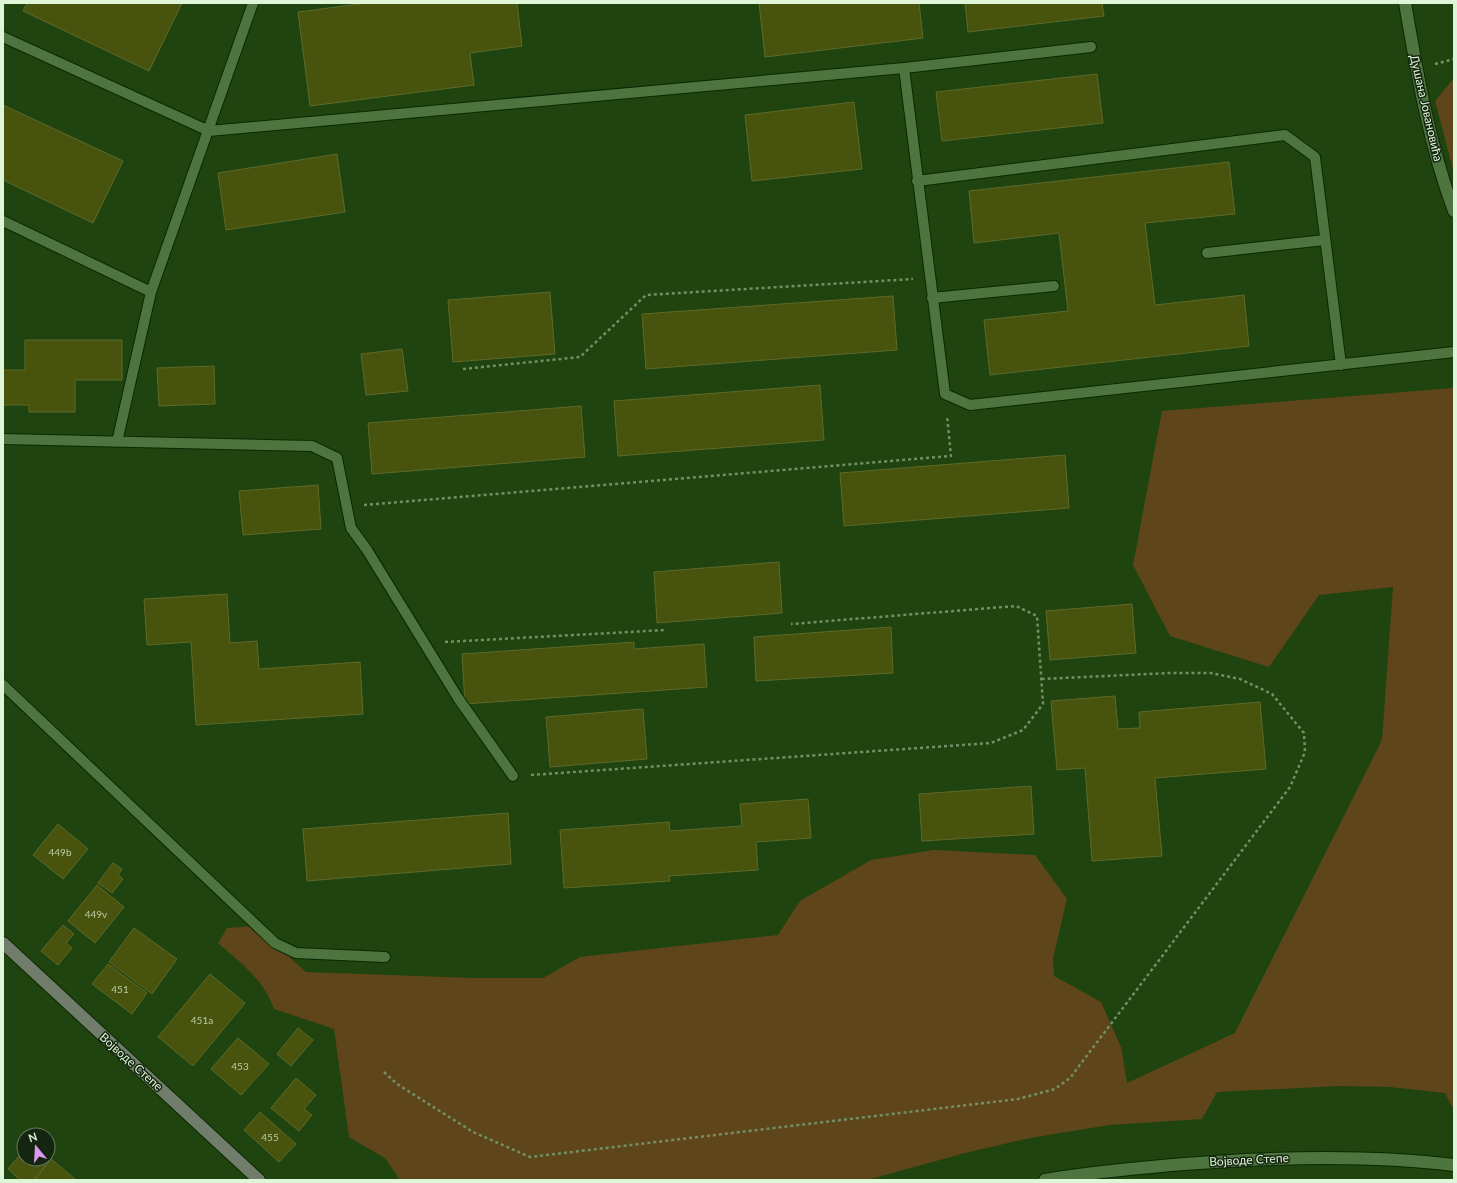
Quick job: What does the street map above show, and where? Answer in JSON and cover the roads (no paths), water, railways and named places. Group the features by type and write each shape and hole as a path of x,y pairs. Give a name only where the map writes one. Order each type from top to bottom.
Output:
{"street":[{"name":"Душана Јовановића","path":"1405,3 1421,94 1445,187 1454,211"},
{"name":"Војводе Степе","path":"3,943 258,1180"},
{"name":"Војводе Степе","path":"1045,1180 1104,1170 1280,1158 1388,1160 1454,1165"}],"lane":[{"path":"117,442 151,292 253,3"},
{"path":"3,37 208,131 904,68 1091,47"},
{"path":"904,68 929,278 945,394 970,405 1454,352"},
{"path":"917,181 1285,135 1314,157 1341,365"},
{"path":"3,221 151,292"},
{"path":"1208,253 1325,240"},
{"path":"932,298 1054,286"},
{"path":"3,439 312,446 337,458 351,528 458,698 513,776"},
{"path":"3,685 275,943 296,954 384,956"}]}
